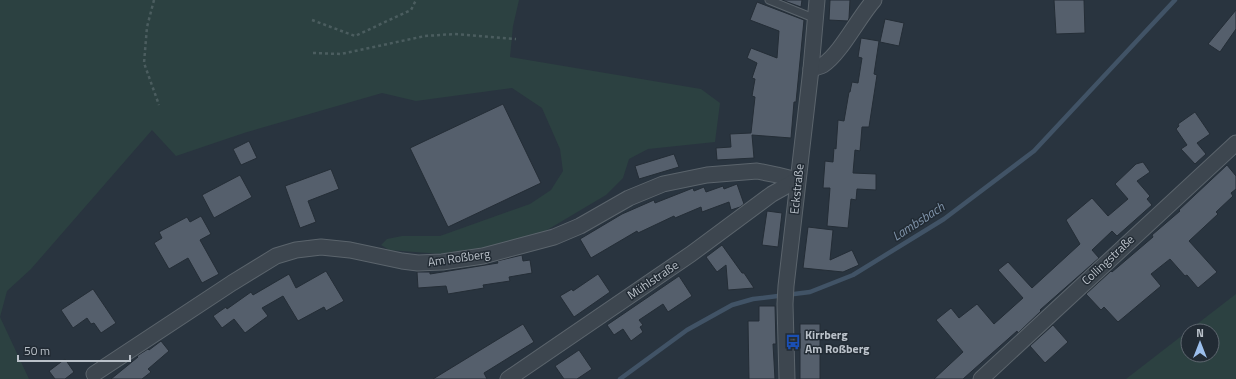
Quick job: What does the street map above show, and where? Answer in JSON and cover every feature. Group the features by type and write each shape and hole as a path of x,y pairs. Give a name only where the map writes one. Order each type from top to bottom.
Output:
{"street":[{"name":"Eckstraße","path":"787,379 786,286 797,180 811,70 817,0"},
{"path":"811,70 822,65 833,56 874,0"},
{"name":"Collingstraße","path":"981,379 1236,143"},
{"name":"Am Roßberg","path":"94,374 232,283 276,256 296,250 321,247 350,250 418,263 442,262 483,256 554,237 580,226 629,198 663,184 707,175 757,171 797,180"},
{"name":"Mühlstraße","path":"508,379 691,254 772,194 797,180"}],"lane":[{"path":"769,0 816,19"}],"path":[{"path":"154,0 147,27 144,64 159,105"},
{"path":"312,20 355,36 411,10 416,0"},
{"path":"313,53 341,54 425,36 455,34 516,39"}],"green space":[{"path":"0,0 519,0 513,26 510,57 701,89 720,103 715,142 648,149 629,159 623,178 606,195 542,233 476,250 441,254 389,250 381,245 387,239 402,236 440,236 530,204 551,190 563,171 560,149 542,108 512,88 416,101 382,93 244,133 176,156 152,130 31,269 7,291 0,317"},
{"path":"1236,294 1236,379 1126,379 1180,337 1180,363 1220,363 1220,323 1198,323"},
{"path":"0,317 29,379 0,379"}],"building":[{"path":"782,0 802,0 801,7"},
{"path":"830,0 850,0 848,21 829,20"},
{"path":"1054,0 1084,0 1085,33 1056,34"},
{"path":"757,2 804,20 791,138 752,135 754,158 717,160 716,148 731,147 730,134 751,133 755,97 752,96 755,79 752,78 757,63 747,58 751,48 777,58 779,31 750,20"},
{"path":"1236,10 1236,29 1220,52 1208,44"},
{"path":"885,19 904,23 899,46 880,42"},
{"path":"861,38 879,41 874,74 877,75 869,127 862,127 860,151 855,150 853,173 876,174 876,190 857,189 856,200 851,199 848,228 827,226 830,188 823,188 825,161 833,162 834,148 836,149 838,120 844,121 852,82 858,83 862,58 858,57"},
{"path":"503,104 541,183 448,227 410,148"},
{"path":"1195,112 1210,134 1197,143 1206,154 1195,164 1181,149 1187,145 1176,129 1179,126 1178,124"},
{"path":"249,141 257,158 241,165 233,149"},
{"path":"674,154 679,167 639,179 635,166"},
{"path":"1143,162 1150,172 1137,181 1150,196 1147,199 1152,205 1117,236 1112,231 1092,250 1099,258 1040,310 1041,311 1018,333 1017,331 963,379 934,379 963,352 936,320 951,308 959,318 977,304 994,324 1023,298 998,270 1008,262 1032,288 1080,244 1066,220 1092,198 1108,216 1128,199 1115,184 1136,164"},
{"path":"1227,165 1236,176 1236,189 1231,193 1233,196 1216,212 1218,214 1189,241 1217,272 1198,288 1170,259 1151,274 1161,286 1118,322 1104,307 1101,310 1086,294 1111,271 1112,272 1153,237 1152,235 1180,211 1179,210"},
{"path":"331,169 339,189 308,201 316,222 300,228 285,186"},
{"path":"240,175 252,197 214,218 202,195"},
{"path":"737,184 744,204 740,207 731,210 729,202 702,212 701,207 675,218 674,216 638,233 637,231 591,258 580,239 622,214 654,200 655,203 693,188 694,191 704,187 706,192 723,186 724,189"},
{"path":"767,211 782,213 778,247 762,245"},
{"path":"201,216 211,234 200,240 219,274 202,283 188,258 169,269 154,243 162,238 159,232 187,217 190,222"},
{"path":"808,227 833,230 830,260 852,250 859,265 843,272 803,268"},
{"path":"722,245 754,288 728,290 726,265 717,272 706,257"},
{"path":"522,255 523,261 530,260 532,273 509,277 510,281 483,285 484,288 448,294 446,286 418,288 417,272 430,272 430,274 498,263 497,261"},
{"path":"326,271 344,301 326,311 324,307 298,321 283,296 262,308 268,316 245,333 234,319 222,328 213,316 226,307 227,309 251,292 253,295 289,274 296,288"},
{"path":"598,274 610,292 574,317 560,296 572,289 573,291"},
{"path":"679,276 692,296 668,312 663,304 639,320 643,325 640,327 643,332 631,341 623,329 614,335 607,325"},
{"path":"93,289 116,323 101,333 94,323 91,324 87,318 73,328 61,310"},
{"path":"759,306 775,306 776,344 773,344 775,379 749,379 748,321 759,321"},
{"path":"523,324 534,342 484,373 487,379 433,379"},
{"path":"800,324 820,324 820,379 800,379"},
{"path":"1053,325 1068,342 1045,363 1030,346"},
{"path":"161,341 169,351 148,369 151,372 142,379 111,379 138,357 137,356 148,349 149,350"},
{"path":"579,350 592,369 577,379 564,379 555,366"},
{"path":"65,359 74,372 65,379 55,379 49,371"}],"waterway":[{"name":"Lambsbach","path":"620,379 687,330 732,305 753,299 810,292 853,275 944,219 1034,151 1175,0"}],"place":[{"name":"Kirrberg Am Roßberg","path":"793,342"}]}
